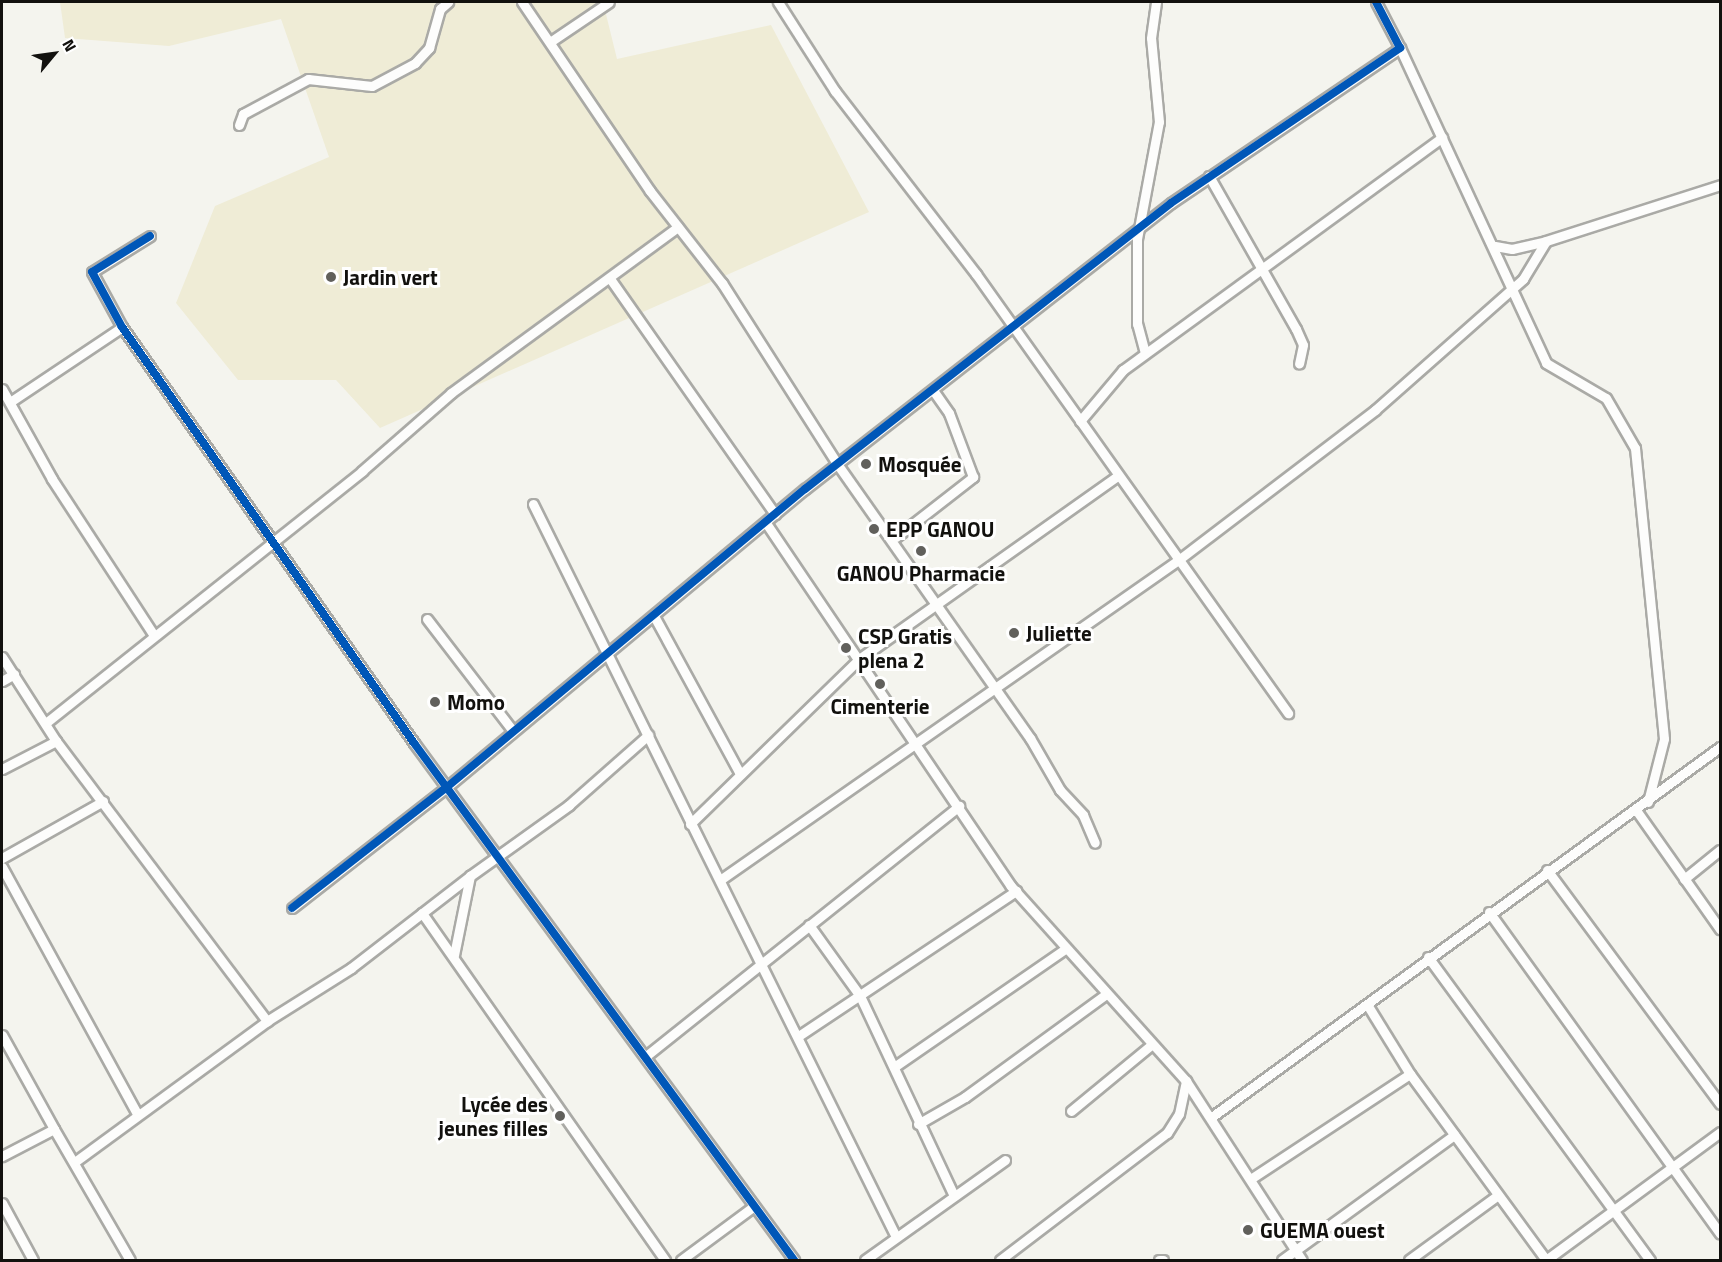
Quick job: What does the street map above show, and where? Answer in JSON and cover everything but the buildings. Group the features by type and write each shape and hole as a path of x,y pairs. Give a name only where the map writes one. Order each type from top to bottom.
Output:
{"street":[{"path":"239,125 243,114 308,78 372,86 415,63 429,48 440,9 448,2"},
{"path":"522,2 678,227 722,283 838,465 995,687 1060,790 1083,814 1095,843"},
{"path":"550,42 609,2"},
{"path":"778,2 835,92 870,130 1288,713"},
{"path":"1145,353 1137,324 1138,229 1159,122 1151,38 1156,2"},
{"path":"1376,2 1495,246 1546,363 1606,398 1635,448 1664,739 1647,802"},
{"path":"292,908 447,787 775,514 1138,229 1209,176 1400,48"},
{"path":"1080,421 1102,390 1145,353 1442,137"},
{"path":"1209,176 1303,345 1299,364"},
{"path":"1495,246 1512,249 1546,241 1720,185"},
{"path":"47,722 153,634 274,542 451,393 611,280 678,227"},
{"path":"150,236 92,272 122,327 447,787 794,1260"},
{"path":"720,880 1177,561 1375,410 1513,285 1546,241"},
{"path":"611,280 775,514"},
{"path":"10,402 122,327"},
{"path":"2,389 52,479 153,634"},
{"path":"896,537 973,477 949,413 933,390"},
{"path":"690,824 859,659 936,601 1117,476"},
{"path":"533,504 690,824 800,1035 896,1237"},
{"path":"766,523 1016,891 1065,949 1186,1081 1213,1116 1302,1260"},
{"path":"654,616 740,774"},
{"path":"427,619 513,731"},
{"path":"2,657 47,722 56,741 267,1021"},
{"path":"2,681 14,674"},
{"path":"76,1161 137,1114 422,913 470,876 500,857 648,735"},
{"path":"2,769 56,741"},
{"path":"1213,1116 1368,1006 1428,957 1489,912 1636,810 1720,747"},
{"path":"2,858 103,801"},
{"path":"646,1056 762,966 809,925 959,806"},
{"path":"1636,810 1720,929"},
{"path":"1684,879 1720,850"},
{"path":"2,867 137,1114"},
{"path":"1547,870 1720,1104"},
{"path":"454,955 470,876"},
{"path":"800,1035 1016,891"},
{"path":"1489,912 1720,1234"},
{"path":"422,913 454,955 665,1260"},
{"path":"809,925 860,996 918,1124 954,1196"},
{"path":"894,1067 1065,949"},
{"path":"1428,957 1650,1260"},
{"path":"918,1124 965,1097 1106,994"},
{"path":"1368,1006 1410,1074 1546,1260 1720,1132"},
{"path":"2,1035 54,1129 76,1161 130,1260"},
{"path":"1071,1111 1151,1045"},
{"path":"1252,1178 1410,1074"},
{"path":"1000,1260 1167,1133 1179,1114 1186,1081"},
{"path":"2,1156 54,1129"},
{"path":"1282,1260 1454,1134"},
{"path":"865,1260 1005,1160"},
{"path":"1409,1260 1498,1195"},
{"path":"2,1203 33,1260"},
{"path":"681,1260 753,1207"}],"shaded area":[{"path":"60,2 603,2 617,59 771,25 869,212 380,428 336,380 238,380 176,303 215,206 329,157 281,19 169,46 65,38"}],"cycle path":[{"path":"292,908 447,787 805,489 1171,203 1400,48 1376,2"},
{"path":"150,236 92,272 122,327 414,743 794,1260"}],"place":[{"name":"Jardin vert","path":"331,277"},
{"name":"Mosquée","path":"866,464"},
{"name":"EPP GANOU","path":"874,529"},
{"name":"GANOU Pharmacie","path":"921,551"},
{"name":"Juliette","path":"1014,633"},
{"name":"CSP Gratis plena 2","path":"846,648"},
{"name":"Cimenterie","path":"880,684"},
{"name":"Momo","path":"435,702"},
{"name":"Lycée des jeunes filles","path":"560,1116"},
{"name":"GUEMA ouest","path":"1248,1230"}]}
